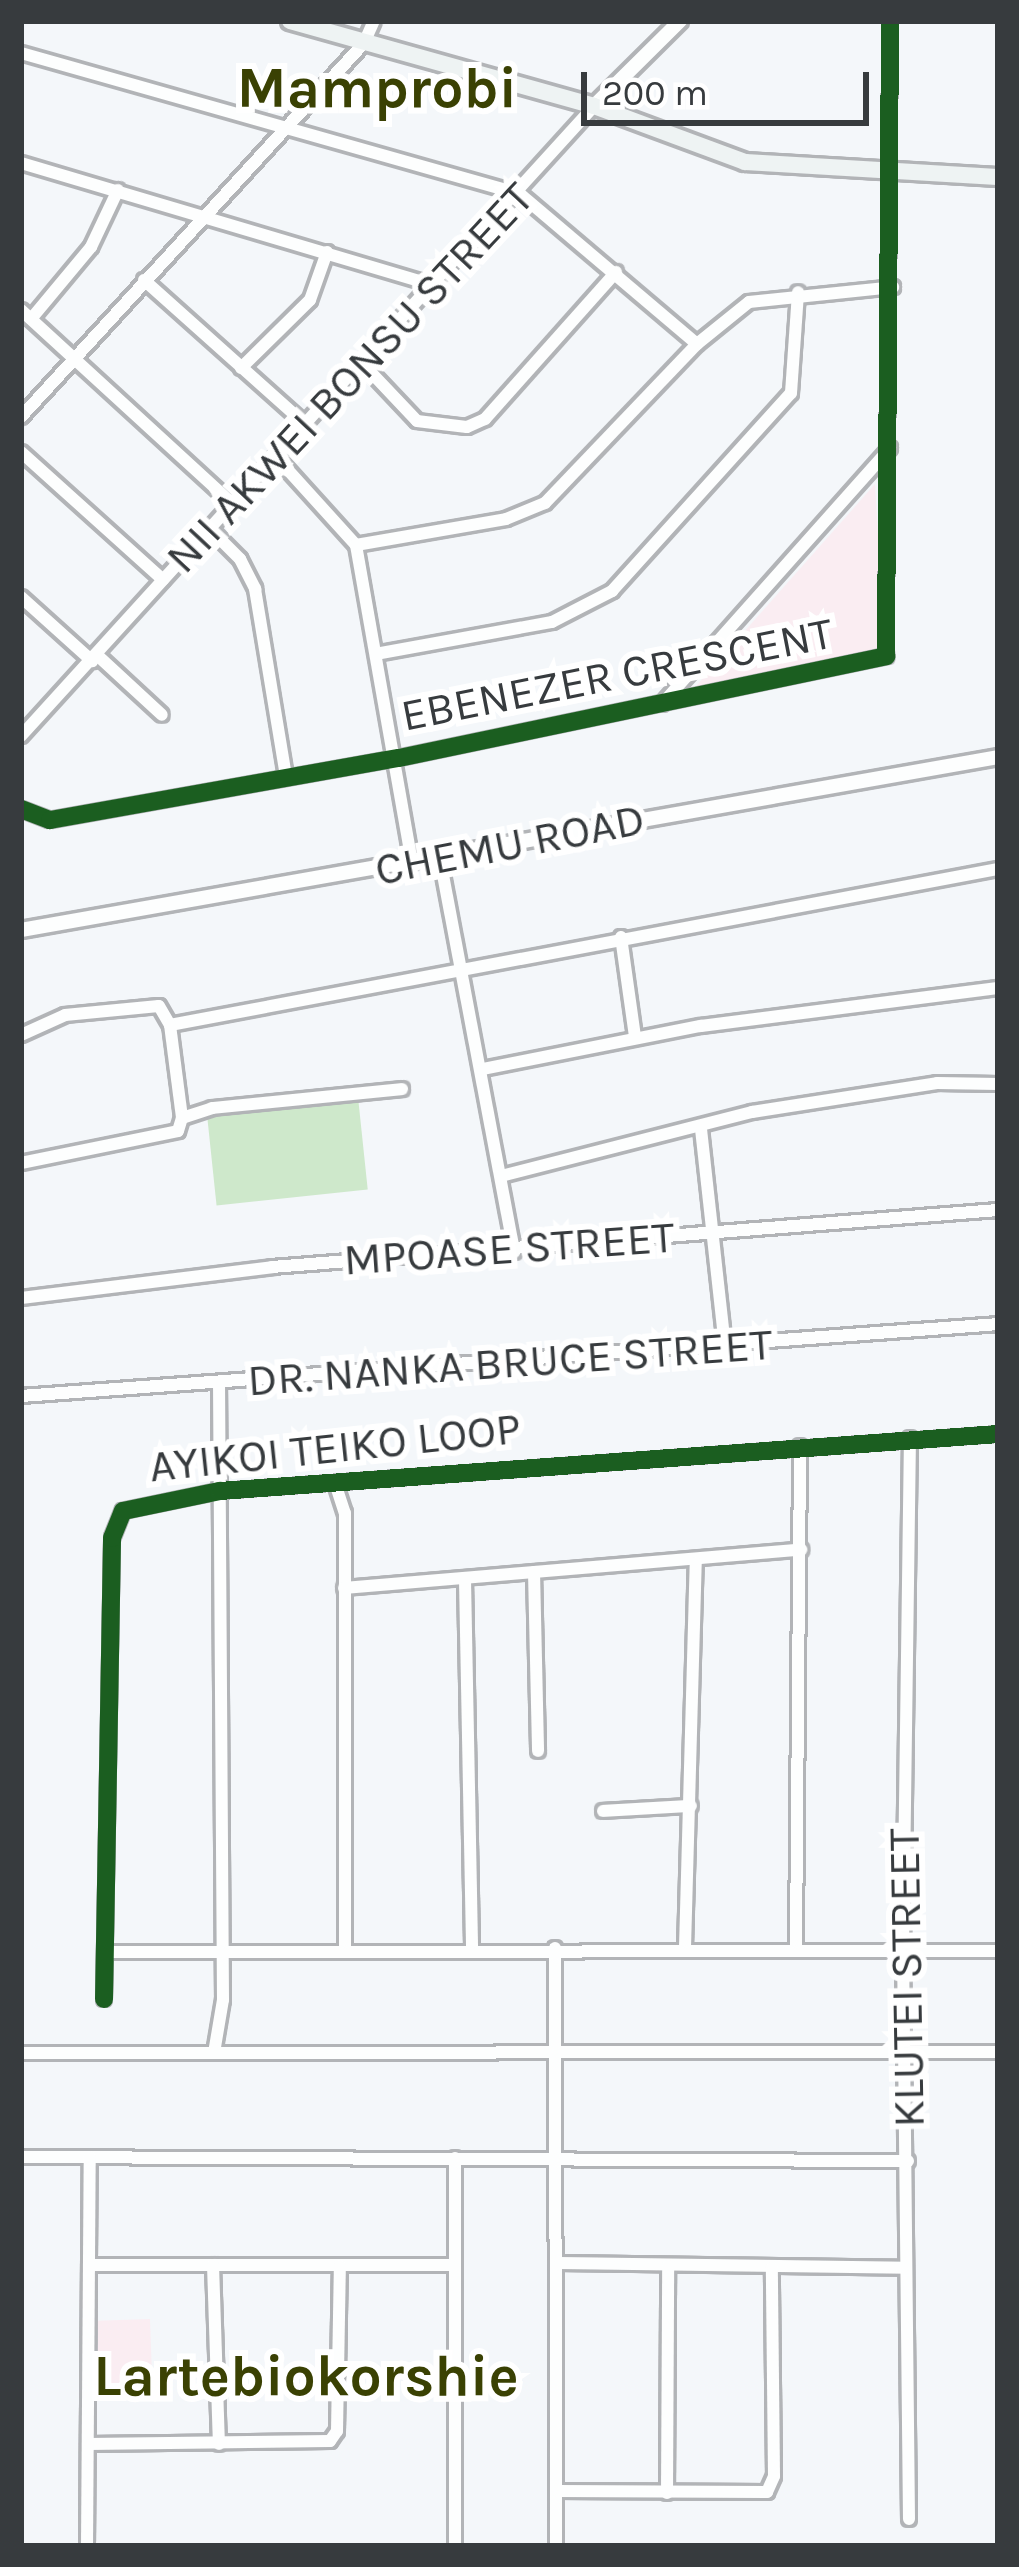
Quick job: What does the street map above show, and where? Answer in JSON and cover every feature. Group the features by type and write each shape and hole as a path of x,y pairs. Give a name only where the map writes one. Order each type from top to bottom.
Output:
{"main road":[{"path":"290,21 594,106 745,162 890,176 998,176"}],"street":[{"path":"21,417 364,43 374,21"},
{"name":"EBENEZER CRESCENT","path":"21,809 50,820 399,758 886,656 893,287 890,21"},
{"name":"NII AKWEI BONSU STREET","path":"21,736 520,194 594,106 679,22"},
{"path":"21,53 520,194 698,344"},
{"path":"21,163 436,286"},
{"path":"118,190 91,247 26,314 235,506"},
{"path":"241,368 310,300 327,252"},
{"path":"364,365 417,421 467,427 485,419 616,272"},
{"path":"144,280 305,425"},
{"path":"356,545 506,519 545,503 698,344 749,302 798,292 893,287"},
{"path":"381,652 552,622 612,591 791,393 798,292"},
{"path":"662,704 891,447"},
{"path":"21,452 163,580"},
{"path":"278,459 356,545 381,652 412,863"},
{"path":"212,531 255,589 286,776"},
{"path":"21,597 162,715"},
{"name":"CHEMU ROAD","path":"21,930 998,757"},
{"path":"440,859 514,1252"},
{"path":"170,1025 998,869"},
{"path":"622,937 635,1037"},
{"path":"483,1070 635,1037 998,988"},
{"path":"21,1035 45,1030 58,1017 142,1002 164,1010 182,1118 178,1131 21,1163"},
{"path":"501,1176 701,1129 752,1112 938,1082 998,1084"},
{"path":"182,1118 402,1089"},
{"path":"701,1129 717,1234 725,1346"},
{"name":"MPOASE STREET","path":"21,1298 294,1265 514,1252 998,1210"},
{"name":"DR. NANKA BRUCE STREET","path":"21,1396 998,1324"},
{"path":"214,2053 222,2031 219,1385"},
{"name":"AYIKOI TEIKO LOOP","path":"107,1952 112,1538 123,1511 220,1491 998,1434"},
{"name":"KLUTEI STREET","path":"909,2519 910,2053 903,1949 910,1438"},
{"path":"796,1948 800,1445"},
{"path":"335,1483 345,1514 345,1951"},
{"path":"344,1588 696,1563 801,1550"},
{"path":"685,1947 696,1563"},
{"path":"534,1572 538,1751"},
{"path":"465,1580 472,1949"},
{"path":"603,1811 691,1806"},
{"path":"104,1999 107,1952 685,1947 998,1951"},
{"path":"555,1948 556,2546"},
{"path":"21,2053 998,2053"},
{"path":"21,2157 908,2161"},
{"path":"87,2546 93,2265 89,2157"},
{"path":"454,2158 455,2546"},
{"path":"558,2264 906,2268"},
{"path":"93,2265 454,2265"},
{"path":"213,2265 219,2444"},
{"path":"88,2444 219,2444 335,2437 340,2266"},
{"path":"667,2493 668,2266"},
{"path":"557,2492 749,2494 773,2485 772,2268"}],"shaded area":[{"path":"875,484 884,641 873,657 689,694"},
{"path":"150,2319 153,2391 100,2393 97,2321"}],"green space":[{"path":"358,1097 368,1189 217,1205 207,1113"}],"cycle path":[{"path":"21,809 50,820 399,758 886,656 890,21"},
{"path":"104,1999 112,1538 123,1511 220,1491 998,1434"}],"district":[{"name":"Mamprobi","path":"377,89"},
{"name":"Lartebiokorshie","path":"306,2377"}]}
